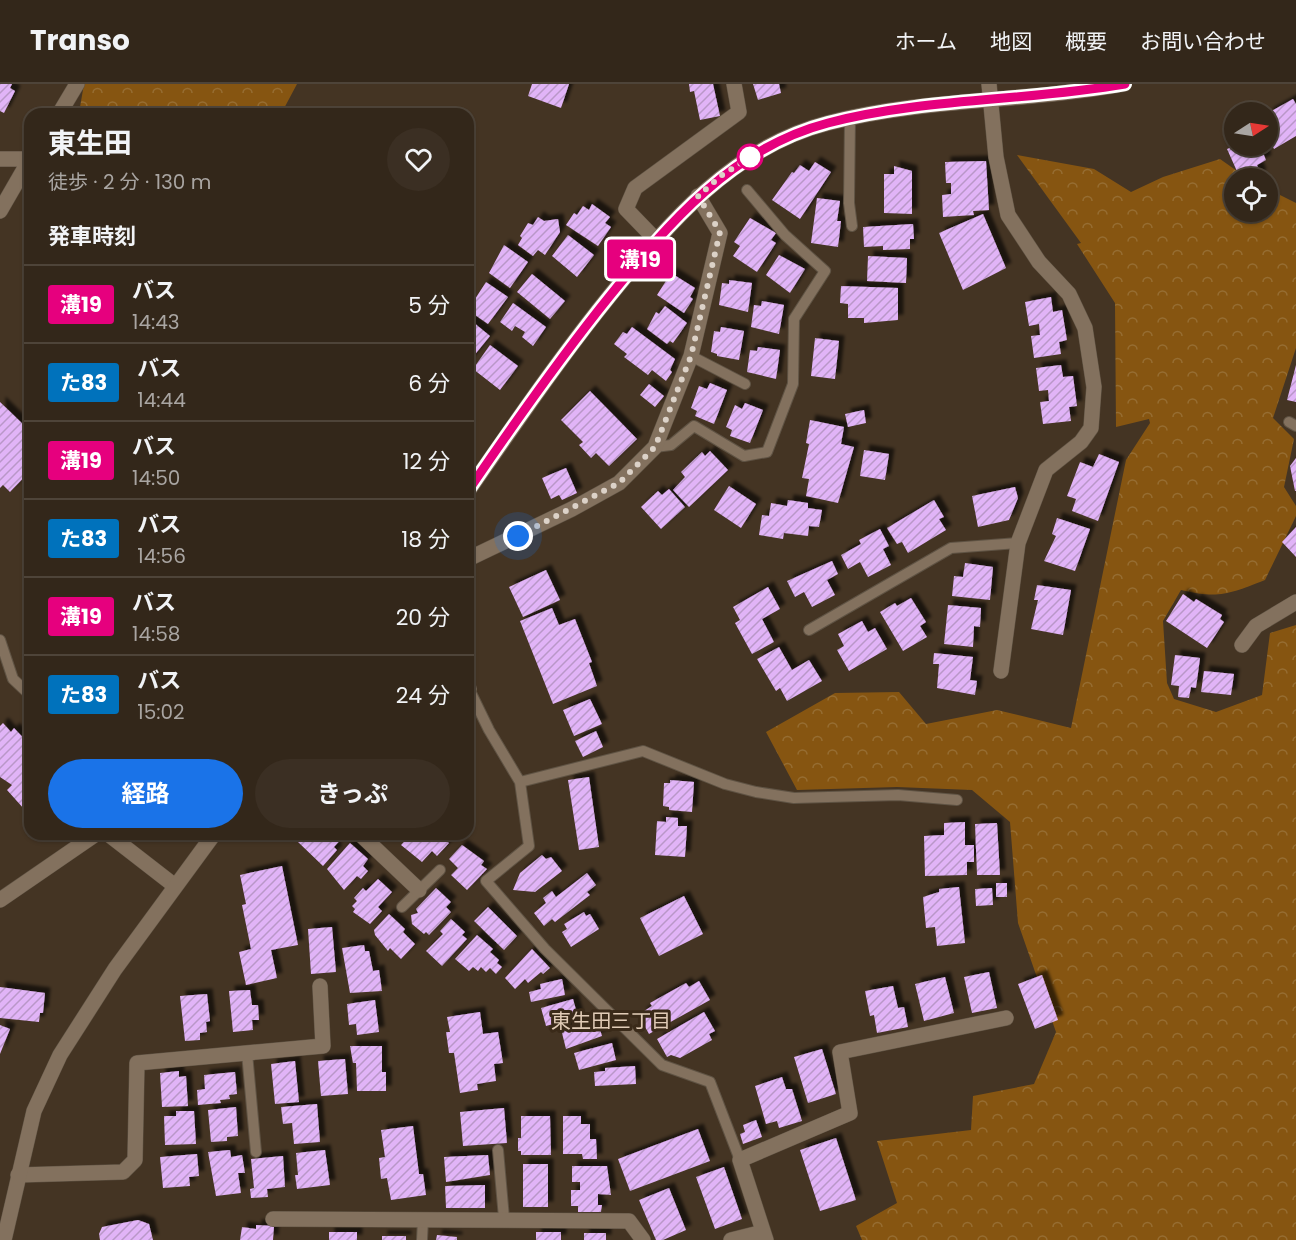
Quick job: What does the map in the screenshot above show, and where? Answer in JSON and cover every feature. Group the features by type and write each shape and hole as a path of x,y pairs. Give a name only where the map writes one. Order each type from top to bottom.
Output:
{"street":[{"path":"63,108 77,84"},
{"path":"656,240 626,209 634,188 739,112 734,84"},
{"path":"989,84 996,157 1008,215 1040,262 1069,294 1084,328 1094,387 1091,428 1081,442 1046,470 1018,543 1001,671"},
{"path":"474,482 562,355 656,240 698,196 741,162 773,144 826,123 850,118 1124,84"},
{"path":"0,159 24,159"},
{"path":"0,211 24,169"},
{"path":"474,556 582,504 619,483 655,447 691,356 720,232 698,196"},
{"path":"1242,645 1256,626 1296,602"},
{"path":"0,900 87,840"},
{"path":"116,840 175,886"},
{"path":"7,1239 18,1175 34,1111 60,1055 97,994 210,840"},
{"path":"366,840 419,890"},
{"path":"18,1175 123,1172 135,1160 137,1063 322,1046 320,986"},
{"path":"731,1240 765,1236 740,1160 850,1113 840,1052 1006,1018"},
{"path":"273,1219 504,1218 629,1221 643,1240"}],"lane":[{"path":"850,118 849,203 852,226"},
{"path":"655,447 671,445 694,426 744,456 767,452 793,384 794,319 825,271 785,235 747,190"},
{"path":"691,356 745,384"},
{"path":"809,630 951,548 1018,543"},
{"path":"0,640 13,679 24,689"},
{"path":"474,699 520,782 529,846 486,881 545,949 662,1065 710,1082 740,1160"},
{"path":"520,782 643,751 725,784 765,794 794,798 898,795 957,800"},
{"path":"402,907 440,870"},
{"path":"247,1053 256,1152"},
{"path":"498,1150 504,1218"},
{"path":"422,1240 423,1219"}],"green space":[{"path":"84,84 297,84 284,108 80,108"},
{"path":"1017,155 1094,169 1131,192 1163,177 1220,159 1233,168 1224,168 1224,222 1278,222 1278,194 1296,203 1296,348 1273,418 1294,439 1284,487 1296,506 1296,516 1265,580 1224,594 1181,590 1163,621 1167,683 1174,699 1216,712 1262,695 1270,633 1296,625 1296,1240 862,1240 856,1226 897,1203 877,1141 971,1130 973,1096 1034,1084 1056,1032 1018,923 1010,822 972,790 897,787 797,790 766,732 835,693 899,692 926,724 997,710 1071,728 1126,460 1150,423 1149,419 1116,427 1115,303 1077,244 1081,243"}],"building":[{"path":"0,84 12,84 10,88 15,91 4,113 0,111"},
{"path":"532,84 569,84 561,108 528,96"},
{"path":"689,84 713,84 720,116 700,120 694,91 690,92"},
{"path":"753,84 779,84 781,93 758,100"},
{"path":"1293,99 1296,104 1296,136 1278,147 1278,107"},
{"path":"1230,156 1264,156 1266,160 1257,165 1258,168 1236,168"},
{"path":"986,161 989,210 973,211 974,215 943,217 942,195 951,194 951,183 946,183 945,162"},
{"path":"815,162 831,172 800,219 772,200 792,172 794,173 800,165 809,171"},
{"path":"894,166 912,171 912,214 884,213 884,174 894,174"},
{"path":"817,198 840,201 837,221 841,221 838,247 811,243"},
{"path":"592,204 610,217 605,223 611,227 598,246 566,225 574,213 577,215 583,206 589,210"},
{"path":"983,214 1006,268 963,290 939,233"},
{"path":"538,217 544,221 558,219 560,232 545,255 538,250 533,256 518,245 522,238 520,236 528,223 533,225"},
{"path":"750,218 776,233 771,240 776,243 757,272 733,256 740,246 734,242"},
{"path":"913,224 914,239 910,239 910,249 883,250 883,246 864,247 863,227"},
{"path":"568,235 594,255 577,277 552,256"},
{"path":"504,245 528,262 510,288 489,273"},
{"path":"779,255 805,269 790,293 766,275"},
{"path":"868,256 907,258 906,283 867,281"},
{"path":"671,273 695,288 690,297 693,299 684,313 657,295"},
{"path":"532,274 565,301 550,319 517,292"},
{"path":"729,280 752,283 748,312 719,305 722,283 729,284"},
{"path":"486,282 508,297 488,324 474,314 474,301"},
{"path":"841,286 898,288 898,320 864,323 864,318 848,318 848,304 840,303"},
{"path":"1051,297 1053,312 1062,310 1067,340 1059,342 1061,354 1034,358 1031,336 1040,335 1039,324 1029,326 1025,302"},
{"path":"762,301 784,305 779,334 751,327 754,305 761,306"},
{"path":"513,303 546,327 533,346 522,337 525,332 515,326 512,331 500,322"},
{"path":"665,306 687,323 673,343 670,341 667,344 647,329 656,312 659,314"},
{"path":"474,323 490,336 474,356"},
{"path":"632,327 675,359 670,370 672,372 666,381 652,370 648,375 624,357 627,354 614,344 623,332 627,334"},
{"path":"721,327 744,331 739,360 717,356 711,352 714,331 720,332"},
{"path":"815,338 839,341 835,379 811,376"},
{"path":"490,345 518,366 500,390 474,368"},
{"path":"758,347 780,350 776,379 747,372 750,350 757,351"},
{"path":"1061,365 1063,377 1073,376 1077,406 1069,407 1071,421 1043,424 1040,402 1049,401 1048,390 1039,391 1036,368"},
{"path":"1296,365 1296,402 1287,400"},
{"path":"710,383 727,390 714,424 695,416 697,411 691,408 699,386 707,389"},
{"path":"649,384 664,396 655,407 640,395"},
{"path":"590,391 637,439 609,466 596,453 591,458 579,445 583,442 561,420"},
{"path":"0,402 24,425 24,477 10,492 3,485 0,488"},
{"path":"745,403 763,410 750,443 730,436 732,430 726,427 735,405 742,409"},
{"path":"864,410 866,423 848,427 845,414"},
{"path":"810,420 844,427 841,444 854,447 838,503 806,496 809,479 802,478 809,444 806,443"},
{"path":"864,450 889,454 885,480 860,476"},
{"path":"710,451 728,470 689,507 673,490 685,477 681,472 702,452 705,456"},
{"path":"1099,454 1119,462 1098,521 1072,511 1076,499 1067,496 1080,462 1093,467"},
{"path":"1296,458 1296,491 1295,491 1290,466"},
{"path":"566,468 577,493 562,500 559,495 551,499 542,478"},
{"path":"729,486 756,504 741,528 714,510"},
{"path":"1015,487 1018,498 1009,520 978,527 972,496"},
{"path":"669,489 685,507 661,529 641,507 658,491 662,495"},
{"path":"788,500 808,503 808,508 822,510 819,527 809,526 808,536 784,533 783,539 759,535 762,515 769,516 771,503 787,506"},
{"path":"934,500 944,517 939,519 946,530 908,553 902,542 897,544 887,528"},
{"path":"1057,518 1090,529 1075,571 1044,561 1056,536 1052,534"},
{"path":"1296,527 1296,557 1282,542"},
{"path":"880,529 889,546 883,549 891,565 868,577 860,562 848,569 841,555 861,544 859,540"},
{"path":"832,561 838,574 827,580 835,595 812,607 804,592 795,597 787,581"},
{"path":"965,563 993,567 990,600 952,596 954,576 963,577"},
{"path":"546,570 560,600 523,617 509,587"},
{"path":"1037,585 1071,590 1063,635 1031,629 1038,600 1034,600"},
{"path":"768,587 780,609 762,619 774,642 752,654 735,623 740,620 733,607"},
{"path":"1183,594 1194,602 1196,599 1222,615 1220,619 1224,622 1207,648 1166,621"},
{"path":"911,598 926,622 920,626 927,637 903,651 880,612 895,603 897,606"},
{"path":"948,605 981,608 980,627 974,626 973,647 944,644"},
{"path":"552,608 559,625 575,619 592,662 589,663 597,686 553,704 520,621"},
{"path":"862,621 868,632 875,628 887,649 849,671 837,650 844,646 838,634"},
{"path":"779,647 792,670 809,660 822,681 787,701 780,688 776,691 757,659"},
{"path":"934,653 973,657 970,680 977,681 975,695 937,688 939,664 933,664"},
{"path":"1175,655 1200,658 1196,688 1191,687 1189,698 1178,697 1179,686 1171,685"},
{"path":"1204,671 1234,674 1231,695 1201,692"},
{"path":"590,699 602,724 574,736 563,710"},
{"path":"3,723 11,732 14,728 24,739 24,809 7,790 12,785 0,777 0,726"},
{"path":"596,731 603,747 583,757 575,741"},
{"path":"589,777 599,847 579,850 568,780"},
{"path":"670,780 694,782 692,812 669,810 669,807 663,806 664,783 670,783"},
{"path":"666,817 678,818 678,826 687,826 685,857 655,855 657,821 666,822"},
{"path":"965,822 965,845 974,845 974,862 967,862 967,875 925,876 924,836 944,835 944,823"},
{"path":"997,823 1000,875 977,875 975,824"},
{"path":"300,840 340,840 334,847 337,850 323,866 298,842"},
{"path":"406,840 446,840 449,843 437,856 432,851 422,862 401,845"},
{"path":"350,843 368,859 363,866 368,871 361,879 357,876 344,890 327,869"},
{"path":"462,845 484,861 481,865 487,869 467,890 451,875 458,868 449,859"},
{"path":"542,855 546,859 551,857 562,871 535,892 513,890 520,873"},
{"path":"282,866 298,945 271,950 277,978 246,985 239,952 251,949 242,905 246,904 240,875"},
{"path":"587,873 596,885 587,892 590,895 555,922 552,919 544,926 534,913 546,903 543,898 552,891 556,897"},
{"path":"378,879 392,892 378,907 382,911 370,924 353,912 355,909 352,906 357,901 354,898 363,888 366,891"},
{"path":"996,883 1007,883 1007,897 996,897"},
{"path":"959,887 965,943 937,946 935,927 926,928 923,897 939,892 939,889"},
{"path":"436,888 451,902 446,907 451,912 429,935 426,932 424,934 412,924 411,915 418,913 416,909"},
{"path":"992,888 993,905 976,906 975,889"},
{"path":"684,896 703,934 659,956 640,918"},
{"path":"488,907 517,936 504,950 474,921"},
{"path":"584,912 586,916 590,914 599,929 571,947 562,932 567,929 564,924"},
{"path":"389,914 405,929 403,932 415,944 401,959 390,948 388,951 375,935 374,930"},
{"path":"451,919 465,932 462,935 467,939 442,966 426,951 443,934 440,931"},
{"path":"332,927 336,972 311,974 308,929"},
{"path":"477,935 493,949 490,952 499,960 497,963 502,967 496,974 490,968 486,972 481,967 478,971 473,967 469,971 455,959"},
{"path":"364,945 365,951 369,951 373,971 379,970 382,991 350,993 342,948"},
{"path":"532,949 550,968 528,983 525,979 515,989 505,978"},
{"path":"989,972 997,1008 972,1013 964,977"},
{"path":"1042,975 1058,1020 1035,1029 1018,984"},
{"path":"945,977 954,1013 924,1021 915,984"},
{"path":"562,979 565,995 531,1002 529,992 541,989 540,984"},
{"path":"699,981 710,1000 649,1034 640,1018 643,1017 641,1013 652,1006 650,1003 686,983 689,987"},
{"path":"893,986 898,1008 904,1007 908,1027 877,1033 874,1015 870,1016 865,991"},
{"path":"0,987 45,993 43,1013 40,1013 39,1022 0,1018"},
{"path":"250,990 252,1005 258,1005 259,1020 252,1020 253,1030 233,1032 229,991"},
{"path":"207,994 210,1021 206,1022 207,1032 200,1033 200,1040 185,1041 180,996"},
{"path":"573,999 578,1017 546,1026 541,1008"},
{"path":"375,1000 379,1032 357,1035 356,1024 349,1025 347,1004"},
{"path":"480,1012 483,1034 498,1032 503,1063 494,1064 496,1081 477,1084 478,1090 460,1093 454,1053 449,1053 446,1032 450,1032 447,1017"},
{"path":"704,1012 715,1031 709,1034 712,1040 680,1058 671,1055 667,1057 657,1039"},
{"path":"597,1019 602,1036 566,1049 561,1029"},
{"path":"0,1025 10,1029 0,1054"},
{"path":"612,1043 616,1060 579,1070 574,1053"},
{"path":"350,1046 382,1046 382,1072 386,1072 386,1091 357,1091 356,1063 353,1063"},
{"path":"822,1049 836,1094 808,1103 794,1057"},
{"path":"345,1059 348,1094 321,1096 318,1061"},
{"path":"295,1061 299,1102 275,1104 271,1064"},
{"path":"635,1066 636,1084 595,1086 594,1072 605,1071 605,1068"},
{"path":"179,1071 179,1077 186,1076 188,1106 162,1107 160,1073"},
{"path":"235,1072 237,1094 229,1095 230,1099 220,1100 221,1103 198,1105 197,1090 205,1089 204,1075"},
{"path":"782,1077 786,1089 792,1089 802,1121 779,1128 777,1121 766,1124 755,1086"},
{"path":"317,1104 320,1142 294,1144 292,1123 283,1124 281,1107"},
{"path":"236,1107 238,1136 227,1137 227,1141 211,1142 208,1110"},
{"path":"504,1108 507,1143 463,1146 460,1112"},
{"path":"176,1111 194,1111 196,1144 165,1145 164,1116 176,1116"},
{"path":"521,1116 550,1116 551,1155 521,1155 521,1151 518,1151 518,1138 521,1138"},
{"path":"563,1116 581,1116 581,1124 590,1124 590,1139 596,1139 597,1159 583,1159 582,1154 563,1154"},
{"path":"756,1120 762,1137 743,1144 740,1134 745,1132 743,1125"},
{"path":"413,1126 419,1174 423,1174 426,1195 391,1200 387,1178 381,1179 379,1158 385,1157 381,1130"},
{"path":"698,1129 710,1161 630,1191 618,1159"},
{"path":"836,1138 856,1200 820,1211 800,1150"},
{"path":"230,1150 231,1157 242,1155 245,1173 238,1173 241,1193 216,1196 208,1152"},
{"path":"325,1150 330,1185 297,1189 296,1153"},
{"path":"197,1154 199,1176 189,1177 190,1186 163,1188 160,1157"},
{"path":"488,1155 490,1175 446,1182 444,1157"},
{"path":"283,1156 285,1187 267,1189 268,1197 251,1198 250,1189 254,1188 251,1159"},
{"path":"523,1164 548,1164 548,1207 523,1207"},
{"path":"572,1166 607,1166 611,1195 598,1194 598,1205 602,1205 601,1212 578,1212 578,1206 571,1206 571,1190 580,1190 580,1182 572,1182"},
{"path":"724,1167 742,1219 715,1229 696,1177"},
{"path":"485,1185 485,1208 446,1208 445,1186"},
{"path":"669,1188 686,1230 663,1240 656,1240 639,1200"},
{"path":"138,1220 149,1224 153,1240 100,1240 99,1234 102,1227"},
{"path":"256,1225 274,1226 273,1240 240,1240 242,1227 256,1229"},
{"path":"329,1232 357,1232 357,1240 329,1240"},
{"path":"536,1232 561,1232 561,1240 536,1240"},
{"path":"584,1233 606,1233 606,1240 584,1240"},
{"path":"437,1235 457,1237 457,1240 436,1240"},
{"path":"382,1236 406,1236 406,1240 382,1240"}],"bus line":[{"name":"溝19","path":"474,482 562,355 656,240 698,196 741,162 773,144 804,131 850,118 1125,84"}],"district":[{"name":"東生田三丁目","path":"611,1021"}],"route":[{"path":"518,536 619,483 655,447 691,356 720,232 698,196 722,175 757,153 750,157"}]}
